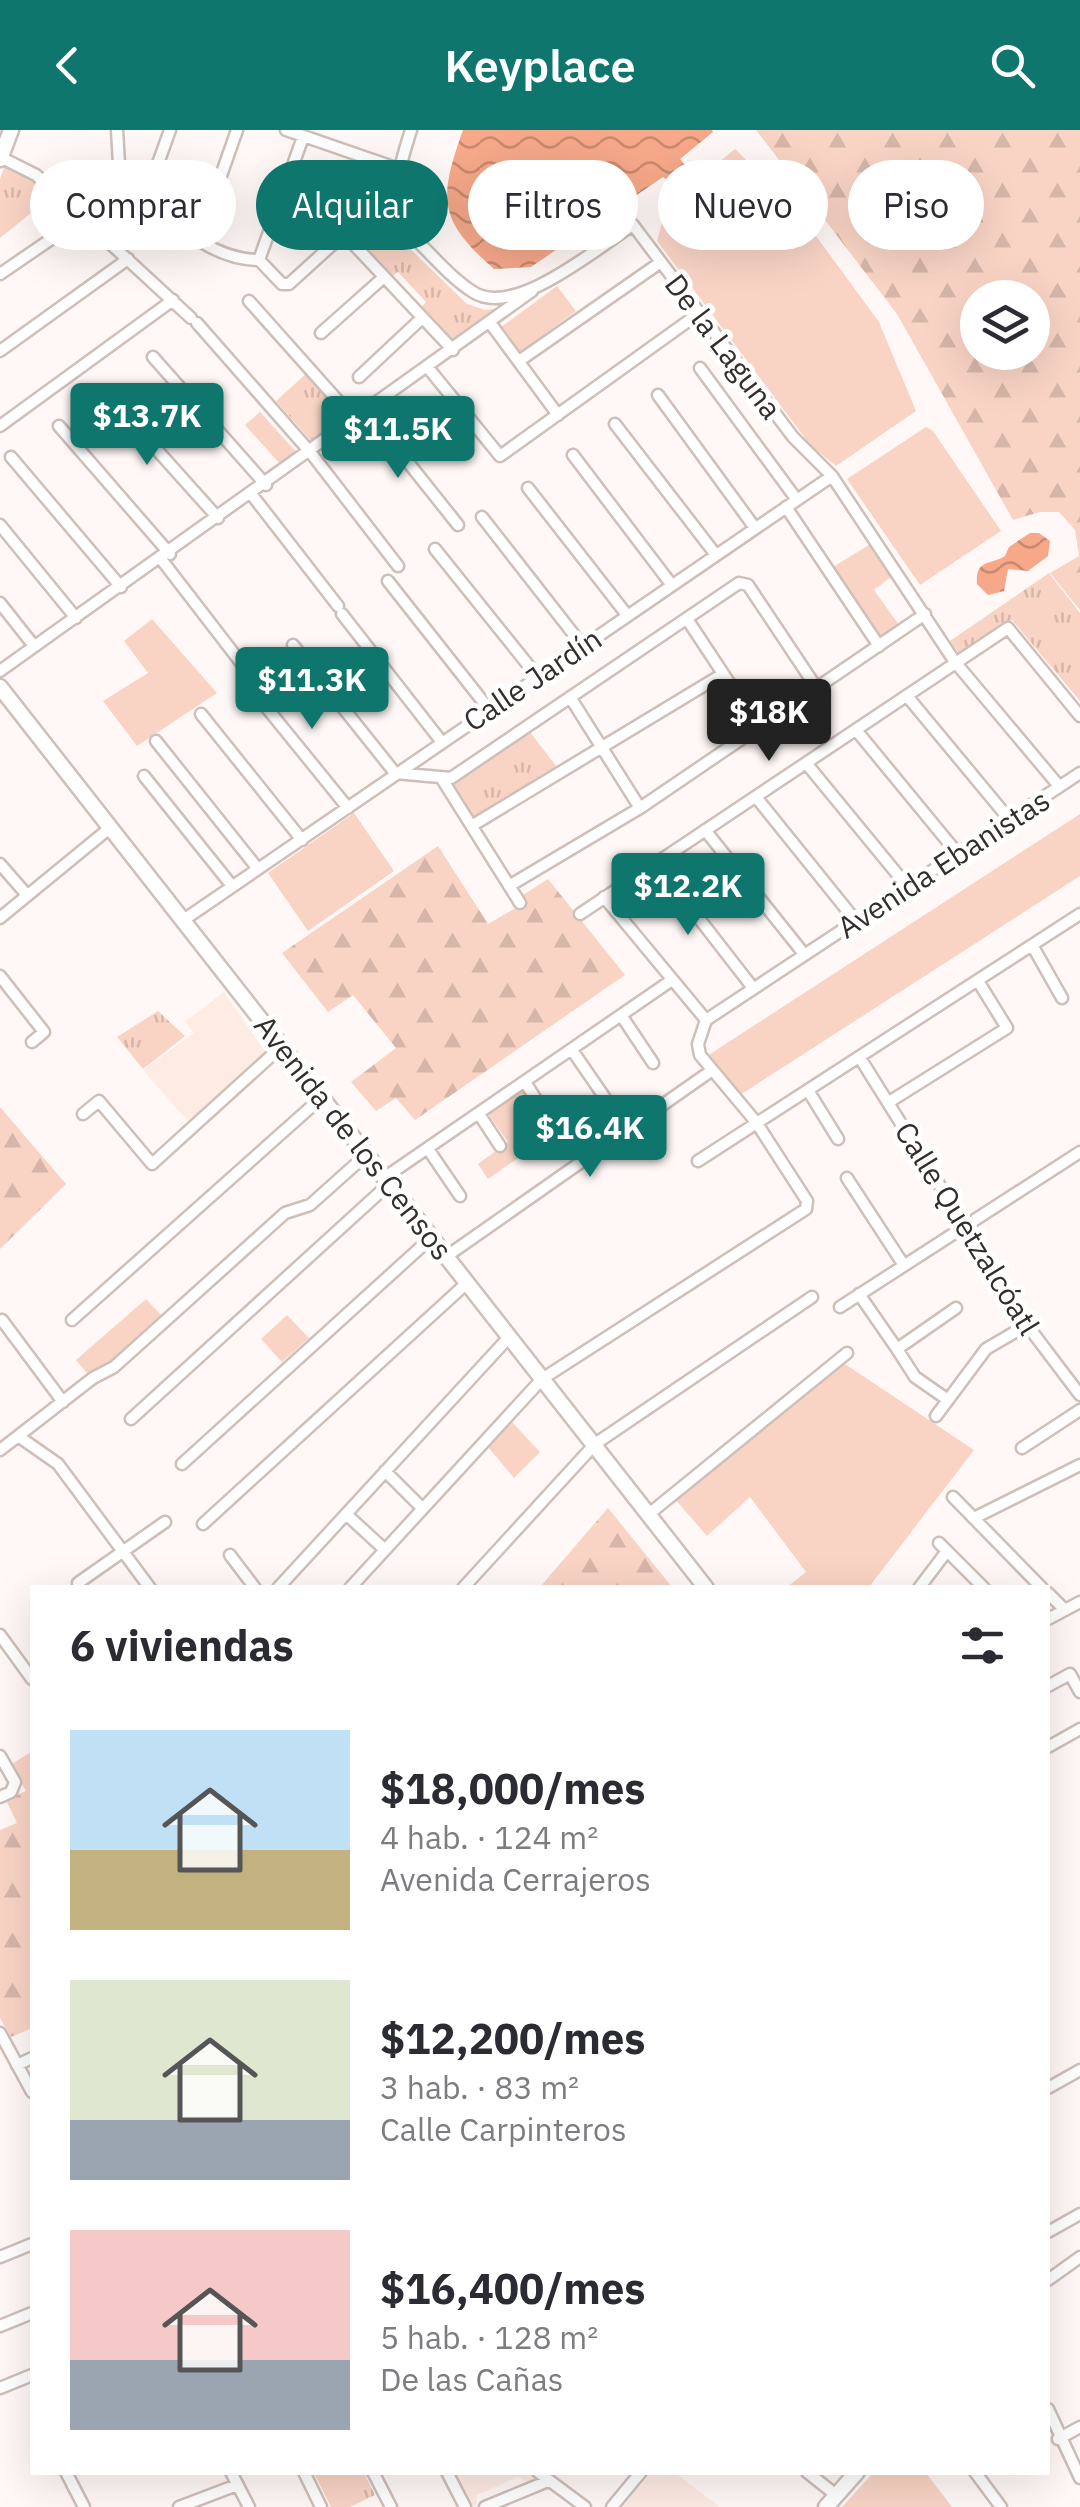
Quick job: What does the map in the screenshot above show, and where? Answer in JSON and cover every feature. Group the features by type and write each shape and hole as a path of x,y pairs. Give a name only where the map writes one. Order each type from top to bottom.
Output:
{"street":[{"path":"11,130 0,158 30,170"},
{"path":"117,130 119,160"},
{"path":"159,160 170,130"},
{"path":"227,160 238,130"},
{"path":"286,130 368,160"},
{"name":"De la Laguna","path":"402,160 410,130"},
{"path":"259,260 304,136"},
{"name":"De la Laguna","path":"428,250 475,294 495,299 534,290 633,224 792,437 828,478 956,662 1059,786"},
{"path":"0,274 35,250"},
{"path":"119,250 194,320 310,454 398,566"},
{"path":"215,250 233,260 259,260 282,284 290,284 327,250"},
{"path":"359,250 453,350"},
{"path":"0,351 128,258"},
{"path":"519,360 661,262"},
{"path":"321,333 384,277"},
{"path":"0,671 310,454 534,290"},
{"path":"0,426 173,300"},
{"path":"249,301 356,421"},
{"path":"429,369 500,456 698,314"},
{"path":"360,377 422,318"},
{"path":"491,324 558,415"},
{"path":"152,357 266,485"},
{"path":"700,368 797,500"},
{"path":"105,392 218,518"},
{"path":"658,395 755,528"},
{"path":"368,412 458,525"},
{"path":"616,424 716,555"},
{"path":"59,426 165,557 245,668"},
{"path":"573,455 672,584"},
{"path":"11,457 122,587"},
{"name":"Calle Jardín","path":"185,919 828,478"},
{"path":"528,488 627,615"},
{"path":"252,494 441,741"},
{"path":"786,507 879,646"},
{"path":"482,517 582,645"},
{"path":"0,525 76,618"},
{"path":"434,549 536,676"},
{"path":"388,581 488,708"},
{"path":"293,645 395,773 442,778 451,778 744,583 816,687"},
{"path":"0,603 34,646"},
{"path":"509,886 640,808 925,614"},
{"path":"687,618 757,725"},
{"path":"580,914 1008,628 1080,716"},
{"path":"473,826 724,674"},
{"path":"245,681 348,808"},
{"name":"Avenida de los Censos","path":"0,687 704,1585"},
{"path":"907,696 1009,819"},
{"path":"570,697 640,808"},
{"path":"201,714 302,840"},
{"path":"856,730 958,854"},
{"path":"156,741 258,869"},
{"path":"806,763 907,886"},
{"name":"Avenida Ebanistas","path":"706,1020 1080,772"},
{"path":"144,776 232,886"},
{"path":"442,778 520,904"},
{"path":"756,796 854,920"},
{"path":"0,918 111,827"},
{"path":"705,830 804,954"},
{"path":"656,863 752,988"},
{"path":"0,864 27,895"},
{"path":"353,1585 542,1379 808,1205 756,1122 712,1070 698,1044 706,1020 604,897"},
{"path":"698,1160 1080,914"},
{"path":"1032,945 1062,998"},
{"path":"0,976 44,1032 32,1042"},
{"path":"131,1419 387,1181 672,980"},
{"path":"889,1102 1007,1028 978,981"},
{"path":"621,1015 653,1064"},
{"path":"83,1114 98,1101 152,1164 282,1046"},
{"path":"572,1050 605,1098"},
{"name":"Calle Quetzalcóatl","path":"860,1058 1027,1325 1080,1394"},
{"path":"446,1256 712,1070"},
{"path":"525,1082 556,1131"},
{"path":"809,1092 838,1138"},
{"path":"72,1320 322,1098"},
{"path":"480,1114 500,1146"},
{"path":"428,1149 460,1196"},
{"path":"840,1307 1080,1152"},
{"path":"0,1450 114,1367 285,1212 310,1205 366,1155"},
{"path":"847,1178 902,1264"},
{"path":"182,1464 432,1237"},
{"path":"204,1524 468,1282"},
{"path":"859,1294 915,1377 948,1400"},
{"path":"466,1585 595,1444 812,1296"},
{"path":"897,1349 956,1308"},
{"path":"2,1320 63,1402"},
{"path":"936,1416 986,1350 1027,1325"},
{"path":"281,1585 510,1336"},
{"path":"649,1514 848,1353"},
{"path":"1022,1448 1080,1410"},
{"path":"18,1436 58,1464 148,1585"},
{"path":"974,1518 1080,1464"},
{"path":"385,1471 421,1507"},
{"path":"953,1497 1040,1585"},
{"path":"346,1514 384,1549"},
{"path":"78,1584 165,1522"},
{"path":"921,1585 943,1547 981,1585"},
{"path":"230,1555 254,1585"},
{"path":"1050,1595 1064,1610"},
{"path":"1050,1618 1080,1602"},
{"path":"0,1635 30,1676"},
{"path":"1050,1685 1070,1674 1080,1692"},
{"path":"1050,1746 1080,1729"},
{"path":"0,1756 15,1782 11,1792 0,1797"},
{"path":"0,2033 30,2088"},
{"path":"17,2065 30,2059"},
{"path":"1050,2087 1080,2070"},
{"path":"1050,2231 1080,2214"},
{"path":"0,2257 30,2245"},
{"path":"1050,2278 1080,2256"},
{"path":"0,2326 30,2313"},
{"path":"0,2388 30,2376"},
{"path":"1050,2415 1058,2439 1080,2478"},
{"path":"1058,2439 1080,2427"},
{"path":"68,2475 84,2507"},
{"path":"232,2475 249,2507"},
{"path":"305,2475 321,2507"},
{"path":"374,2475 391,2507"},
{"path":"449,2475 465,2507"},
{"path":"541,2475 585,2507"},
{"path":"612,2507 639,2475"},
{"path":"809,2475 831,2501 854,2475"},
{"path":"977,2475 1001,2507"},
{"path":"485,2507 548,2481"},
{"path":"180,2507 237,2484"}],"shaded area":[{"path":"224,992 266,1053 188,1121 143,1070 194,1033 185,1022"},
{"path":"452,2475 530,2475 537,2479 529,2483 518,2477 477,2495 477,2505 470,2507"},
{"path":"649,2475 678,2475 720,2507 622,2507"}],"green space":[{"path":"756,130 1080,130 1080,610 1050,573 1079,556 1075,530 1059,512 1040,512 1013,520 897,314 828,224 828,160 779,160"},
{"path":"735,149 746,160 722,160"},
{"path":"5,165 30,176 30,214 0,238 0,179"},
{"path":"369,250 411,250 467,304 485,310 503,308 455,341 420,309 426,302 398,272 391,277"},
{"path":"664,250 826,250 879,322 916,411 836,466 811,446"},
{"path":"557,286 576,311 520,352 501,327"},
{"path":"307,373 346,419 313,443 276,401"},
{"path":"260,412 298,454 281,465 245,425"},
{"path":"926,427 933,431 1001,531 920,585 847,479"},
{"path":"869,545 891,577 874,590 899,625 881,638 833,567"},
{"path":"1049,573 1080,613 1080,701 1012,620 959,653 950,641"},
{"path":"152,619 217,693 137,746 103,701 148,673 124,641"},
{"path":"530,732 556,766 474,819 449,784"},
{"path":"354,813 394,871 308,931 268,873"},
{"path":"1080,814 1080,876 740,1095 707,1056"},
{"path":"438,846 488,924 526,902 523,895 548,879 625,975 415,1120 396,1098 376,1111 351,1082 396,1048 353,995 328,1012 282,953"},
{"path":"158,1011 185,1036 143,1069 117,1037"},
{"path":"522,1090 552,1134 488,1179 478,1164 508,1142 488,1114"},
{"path":"0,1107 66,1184 0,1249"},
{"path":"146,1299 161,1315 111,1361 88,1374 76,1360"},
{"path":"287,1315 309,1338 282,1362 261,1339"},
{"path":"842,1362 974,1450 871,1585 790,1585 806,1572 750,1497 707,1536 674,1498"},
{"path":"512,1422 540,1452 514,1478 488,1447"},
{"path":"608,1508 670,1585 542,1585"},
{"path":"30,1753 30,2029 11,2037 0,2018 0,1830 17,1823 6,1800 26,1791 10,1765"},
{"path":"315,2475 365,2475 375,2495 350,2507 331,2507"},
{"path":"871,2475 928,2475 952,2507 842,2507"}],"water":[{"path":"463,130 713,132 681,160 658,160 658,180 638,194 638,160 468,160 468,243 448,206 450,173"},
{"path":"556,250 531,267 494,269 475,251"},
{"path":"1030,533 1039,533 1050,541 1048,556 1028,571 1008,569 1004,591 988,595 977,584 981,567 1005,556 1009,547"}]}
